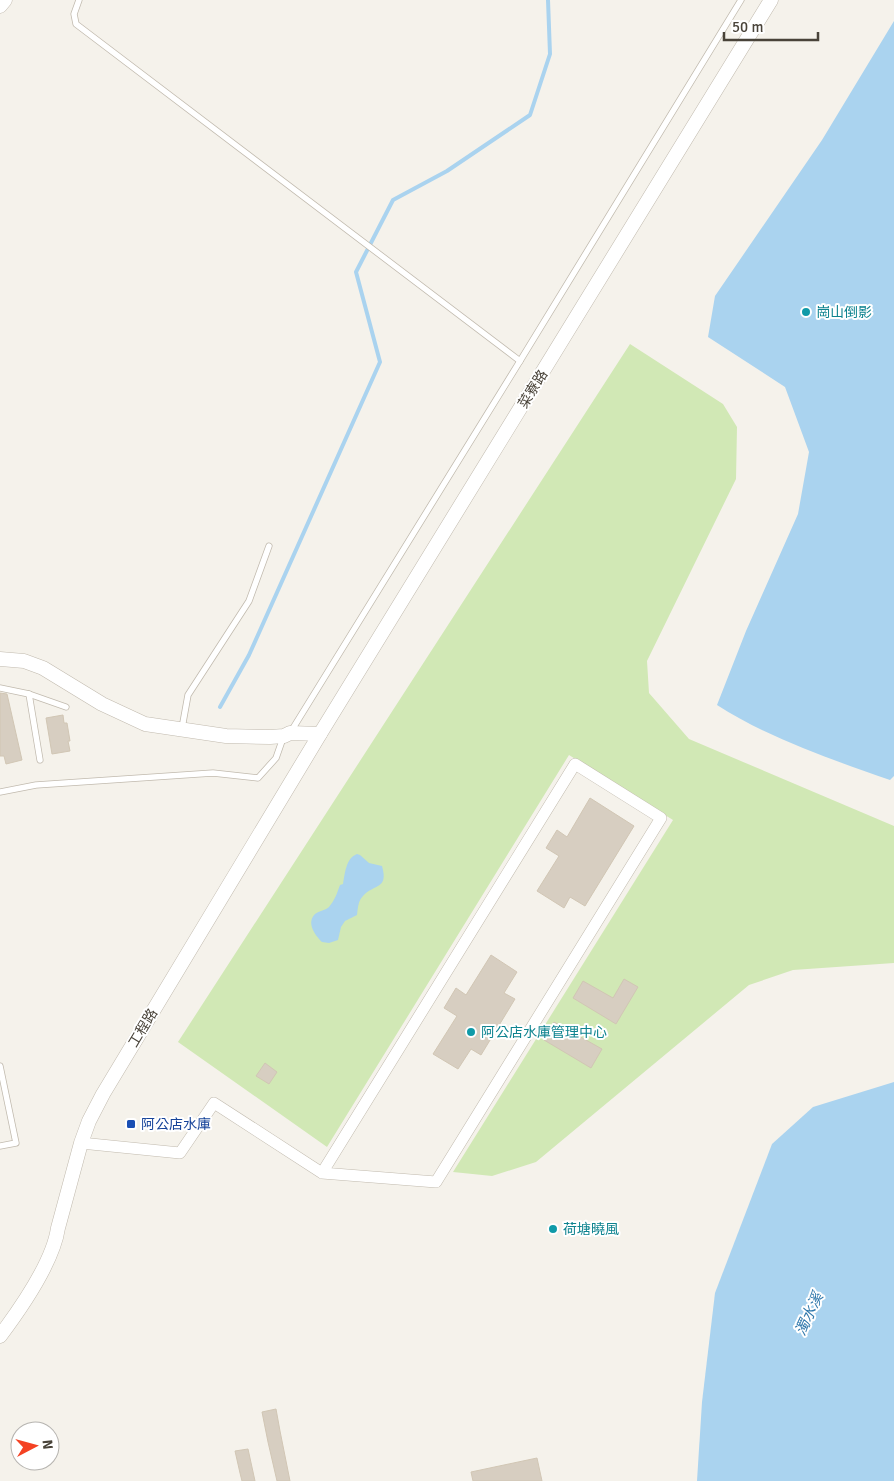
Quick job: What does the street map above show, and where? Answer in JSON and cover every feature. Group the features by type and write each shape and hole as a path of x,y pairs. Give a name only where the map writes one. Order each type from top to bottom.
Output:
{"street":[{"path":"0,6 5,0"},
{"name":"菜寮路","path":"320,734 772,0"},
{"path":"0,659 24,661 43,668 102,704 145,724 226,736 320,734"},
{"name":"工程路","path":"0,1336 35,1282 56,1242 81,1143 89,1121 103,1094 320,734"},
{"path":"81,1143 180,1153 214,1103 322,1173 436,1182 661,818 575,764 322,1173"}],"lane":[{"path":"79,0 76,3 74,14 76,24 520,361"},
{"path":"0,792 36,785 213,774 258,778 276,758 281,735 520,361 741,0"},
{"path":"182,730 188,695 249,601 269,546"},
{"path":"0,688 29,694 66,708"},
{"path":"29,694 40,760"},
{"path":"0,1066 16,1143 0,1146"}],"green space":[{"path":"630,344 723,404 737,427 736,479 647,661 649,693 689,739 894,826 894,963 793,970 749,985 536,1162 492,1176 453,1172 673,820 569,755 327,1147 178,1042"}],"water":[{"path":"894,21 894,776 890,780 779,738 717,705 746,631 798,514 809,452 785,387 708,337 715,296 822,140"},
{"path":"357,854 369,863 382,866 384,874 382,883 361,898 357,915 345,921 341,927 338,940 329,943 322,942 312,929 312,918 331,904 340,885 343,884 348,862"},
{"name":"濁水溪","path":"894,1082 894,1481 697,1481 702,1402 715,1293 772,1144 813,1107"}],"building":[{"path":"0,693 7,694 22,760 6,764 4,756 0,756"},
{"path":"63,715 64,723 67,723 70,751 52,754 46,718"},
{"path":"590,798 634,826 585,906 570,897 564,908 537,891 559,856 546,848 557,830 567,837"},
{"name":"阿公店水庫管理中心","path":"491,955 517,972 504,993 515,999 481,1055 471,1049 458,1069 433,1054 457,1016 444,1008 456,988 466,995"},
{"path":"624,979 638,987 616,1024 573,998 583,981 613,998"},
{"path":"554,1022 602,1049 591,1068 544,1040"},
{"path":"265,1063 277,1072 269,1084 256,1076"},
{"path":"276,1409 290,1481 277,1481 262,1412"},
{"path":"248,1449 255,1481 242,1481 235,1451"},
{"path":"537,1458 542,1481 473,1481 471,1472"}],"waterway":[{"path":"220,707 249,655 380,362 356,272 393,200 447,171 530,115 550,54 548,0"}],"place":[{"name":"崗山倒影","path":"806,312"},
{"name":"阿公店水庫管理中心","path":"471,1032"},
{"name":"阿公店水庫","path":"131,1124"},
{"name":"荷塘曉風","path":"553,1229"}]}
